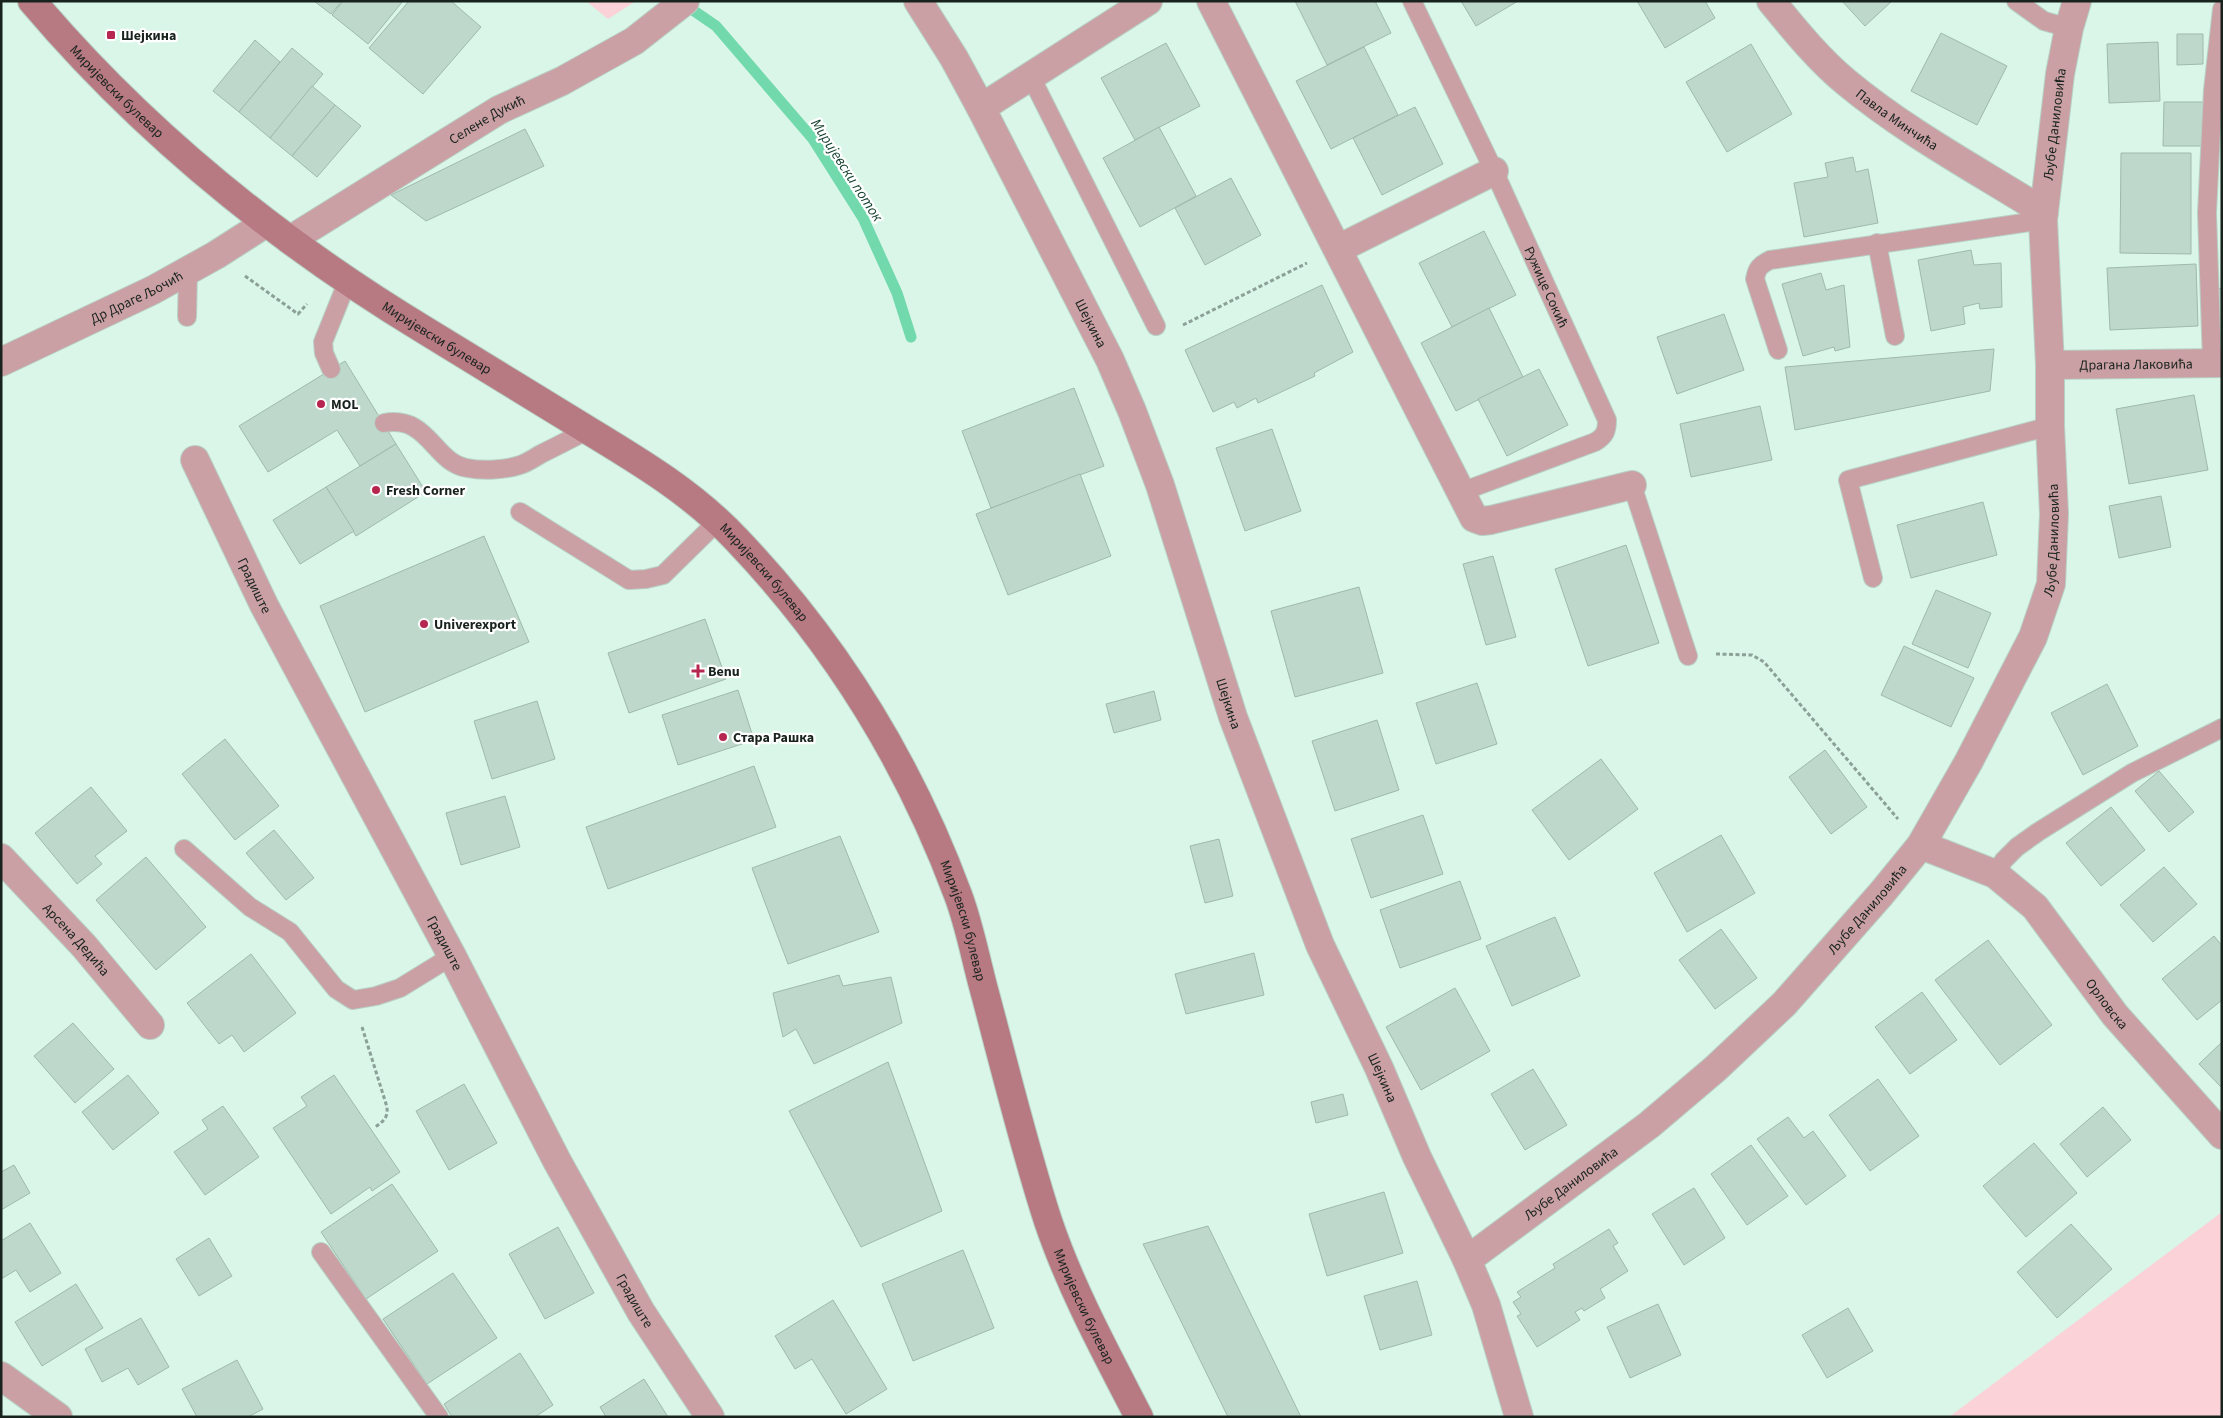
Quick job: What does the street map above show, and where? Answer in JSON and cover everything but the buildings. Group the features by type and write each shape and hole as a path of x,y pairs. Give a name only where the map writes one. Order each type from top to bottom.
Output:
{"main road":[{"name":"Миријевски булевар","path":"32,1 95,71 180,152 266,223 421,328 630,455 718,521 800,612 846,673 873,715 908,780 960,899 1050,1225 1101,1346 1138,1417"}],"street":[{"name":"Селене Дукић","path":"290,240 499,110 601,60 634,41 685,1"},
{"name":"Шејкина","path":"918,1 954,58 981,108 1110,360 1132,411 1160,485 1233,717 1320,945 1379,1068 1417,1157 1467,1260 1486,1305 1519,1417"},
{"path":"981,108 1148,1"},
{"path":"1211,1 1474,518 1482,521 1632,485"},
{"name":"Павла Минчића","path":"1771,1 1794,30 1844,81 1879,108 2043,216"},
{"name":"Љубе Даниловића","path":"1467,1260 1649,1125 1715,1069 1784,1004 1875,902 1921,845 2004,695 2042,614 2051,584 2054,524 2050,426 2050,365 2043,216 2060,74 2069,28 2077,1"},
{"path":"1338,250 1494,171"},
{"name":"Др Драге Љочић","path":"1,362 153,290 188,271 266,223"},
{"name":"Драгана Лаковића","path":"2050,365 2217,363"},
{"name":"Градиште","path":"195,460 264,605 452,956 557,1161 627,1287 676,1368 710,1417"},
{"name":"Орловска","path":"1921,845 1995,874 2035,907 2115,1014 2222,1135"},
{"name":"Арсена Дедића","path":"1,858 84,946 150,1025"},
{"path":"1,1376 58,1417"}],"lane":[{"name":"Ружице Сокић","path":"1412,1 1494,171 1607,420 1607,430 1602,438 1595,442 1461,492"},
{"path":"2016,1 2044,22 2069,28"},
{"path":"2217,363 2207,214 2213,90 2222,10"},
{"path":"1031,77 1156,326"},
{"path":"1778,350 1755,279 1756,270 1760,264 1770,260 2043,216"},
{"path":"1877,244 1895,336"},
{"path":"187,317 188,271"},
{"path":"331,369 324,353 323,342 348,280"},
{"path":"384,423 394,421 409,425 426,435 444,456 466,468 491,470 520,465 588,430"},
{"path":"1873,578 1848,480 2050,426"},
{"path":"1632,485 1688,656"},
{"path":"520,512 629,580 663,575 718,521"},
{"path":"1995,874 2004,860 2017,847 2038,832 2132,773 2222,728"},
{"path":"184,849 250,907 290,932 336,989 353,1000 376,996 400,988 452,956"},
{"path":"321,1252 439,1417"}],"path":[{"path":"1181,326 1296,268"},
{"path":"1688,656 1718,654 1752,655 1764,662 1921,845"},
{"path":"353,1000 387,1107 388,1115 374,1128"}],"shaded area":[{"path":"586,1 636,1 608,19"},
{"path":"2222,1212 2222,1417 1949,1417"}],"waterway":[{"name":"Миријевски поток","path":"681,2 716,26 813,139 863,218 897,293 911,337"}],"place":[{"name":"Шејкина","path":"111,35"},
{"name":"MOL","path":"321,404"},
{"name":"Fresh Corner","path":"376,490"},
{"name":"Univerexport","path":"424,624"},
{"name":"Benu","path":"698,671"},
{"name":"Стара Рашка","path":"723,737"}]}
